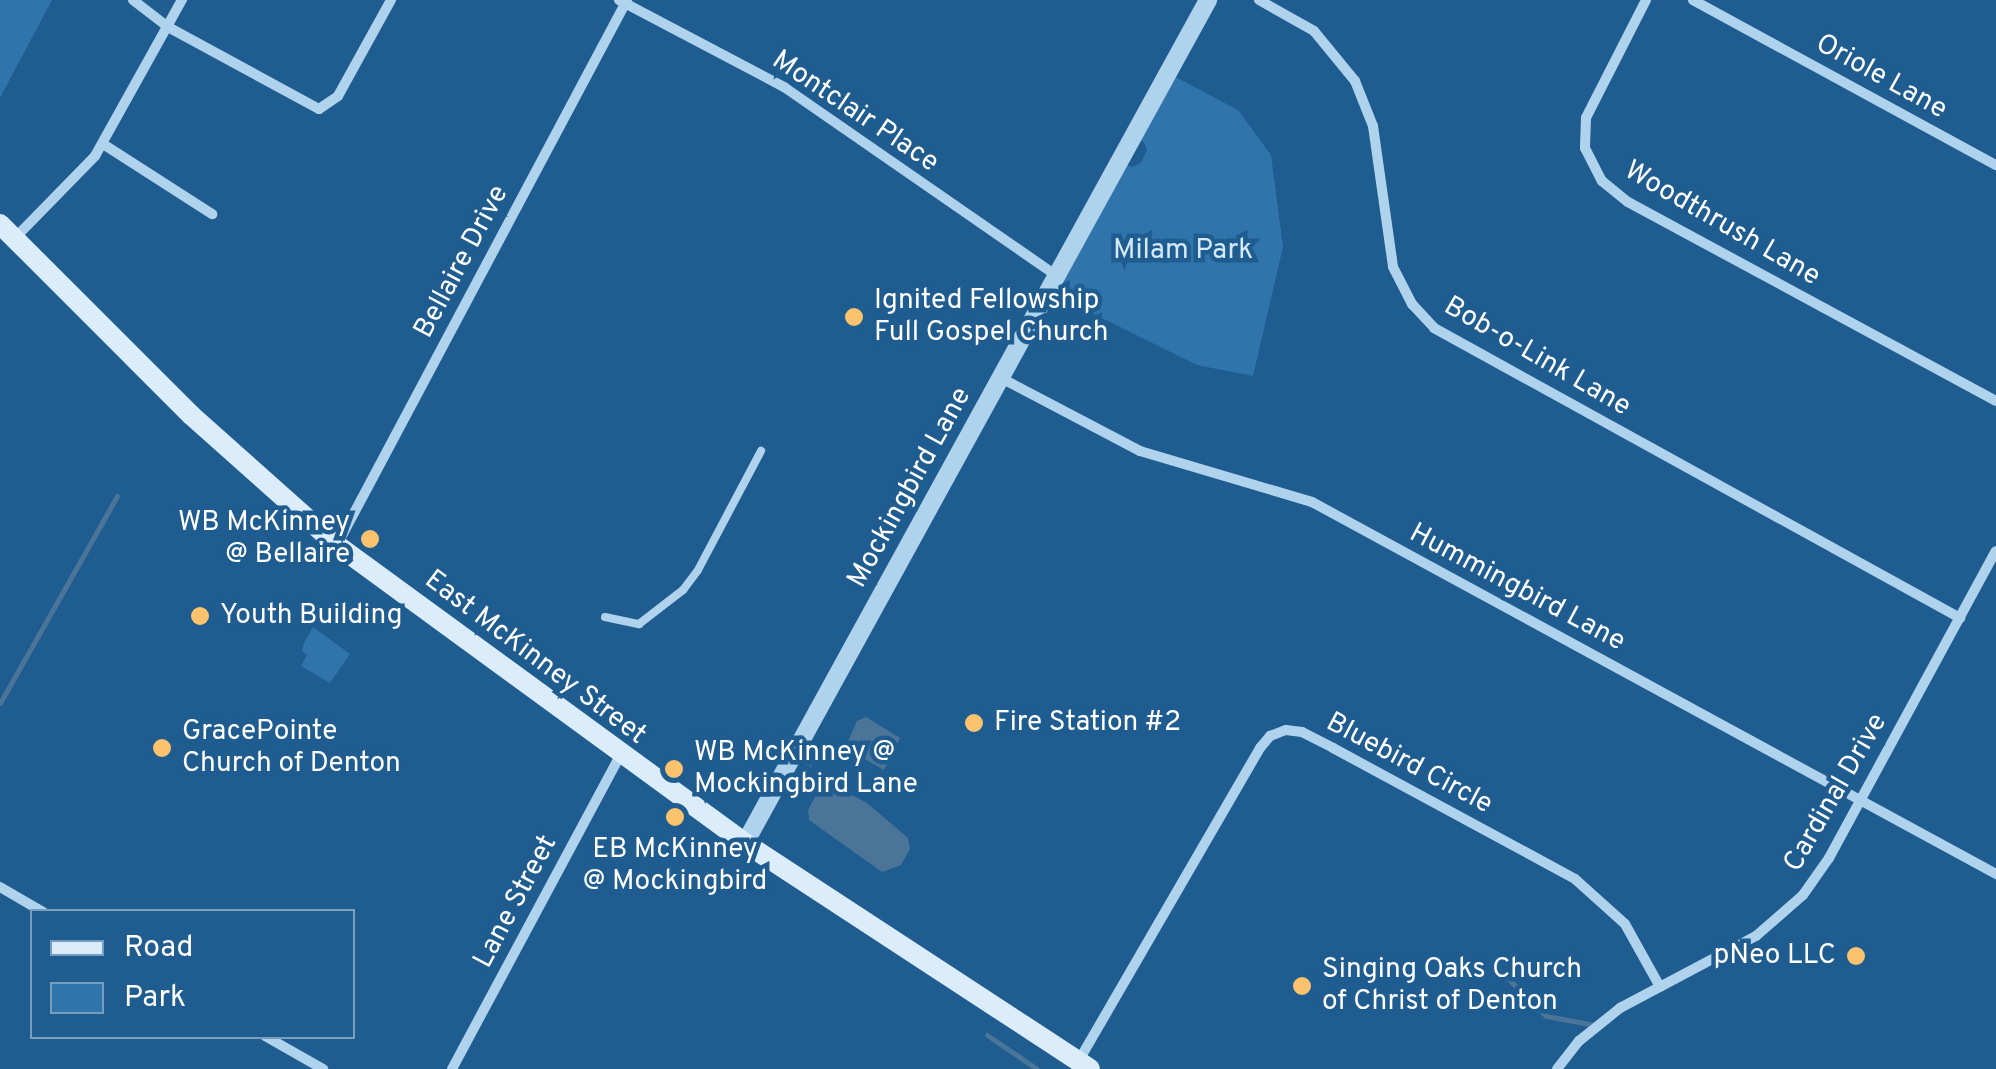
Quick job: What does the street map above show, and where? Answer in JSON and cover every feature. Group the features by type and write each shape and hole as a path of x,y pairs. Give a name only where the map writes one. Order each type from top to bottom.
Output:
{"main road":[{"name":"East McKinney Street","path":"7,232 183,408 337,545 620,756 745,843 1084,1065"}],"street":[{"path":"133,0 168,27 306,106 325,108 338,96 390,0"},
{"path":"7,232 103,144 182,0"},
{"name":"Mockingbird Lane","path":"745,843 1208,0"},
{"name":"Bob-o-Link Lane","path":"1259,0 1314,31 1356,82 1373,126 1393,266 1412,304 1434,328 1960,618"},
{"name":"Woodthrush Lane","path":"1646,0 1586,118 1587,156 1602,181 1628,202 1996,400"},
{"name":"Oriole Lane","path":"1693,0 1996,165"},
{"name":"Montclair Place","path":"624,1 784,87 1058,276"},
{"name":"Bellaire Drive","path":"337,545 624,1"},
{"path":"103,144 212,214"},
{"name":"Hummingbird Lane","path":"1002,378 1140,451 1312,502 1996,874"},
{"name":"Cardinal Drive","path":"1557,1069 1597,1025 1660,986 1756,936 1791,908 1820,874 1996,551"},
{"name":"Bluebird Circle","path":"1084,1065 1260,748 1286,730 1302,732 1575,879 1624,924 1660,986"},
{"name":"Lane Street","path":"452,1069 620,756"},
{"path":"0,887 38,909"},
{"path":"270,1039 323,1069"}],"lane":[{"path":"605,617 639,624 683,590 698,570 760,451"}],"green space":[{"path":"0,0 52,0 0,98"},
{"name":"Milam Park","path":"1168,73 1238,110 1271,155 1283,247 1253,376 1197,365 1049,292 1120,161 1131,167 1140,164 1147,150 1144,142 1133,137"},
{"path":"313,627 350,654 330,683 301,666 307,655 302,651 304,643"}],"shaded area":[{"path":"866,717 900,738 884,770 845,748 857,721"},
{"path":"830,783 867,803 908,838 910,849 901,865 882,872 809,820 808,810 820,788"}],"waterway":[{"path":"0,703 117,496"},
{"path":"796,786 812,758"},
{"path":"1495,966 1546,1016 1595,1025"},
{"path":"987,1035 1037,1069"}],"place":[{"name":"Ignited Fellowship Full Gospel Church","path":"854,317"},
{"name":"WB McKinney @ Bellaire","path":"370,539"},
{"name":"Youth Building","path":"200,616"},
{"name":"Fire Station #2","path":"974,723"},
{"name":"GracePointe Church of Denton","path":"162,748"},
{"name":"WB McKinney @ Mockingbird Lane","path":"674,769"},
{"name":"EB McKinney @ Mockingbird","path":"675,817"},
{"name":"pNeo LLC","path":"1856,956"},
{"name":"Singing Oaks Church of Christ of Denton","path":"1302,986"}]}
